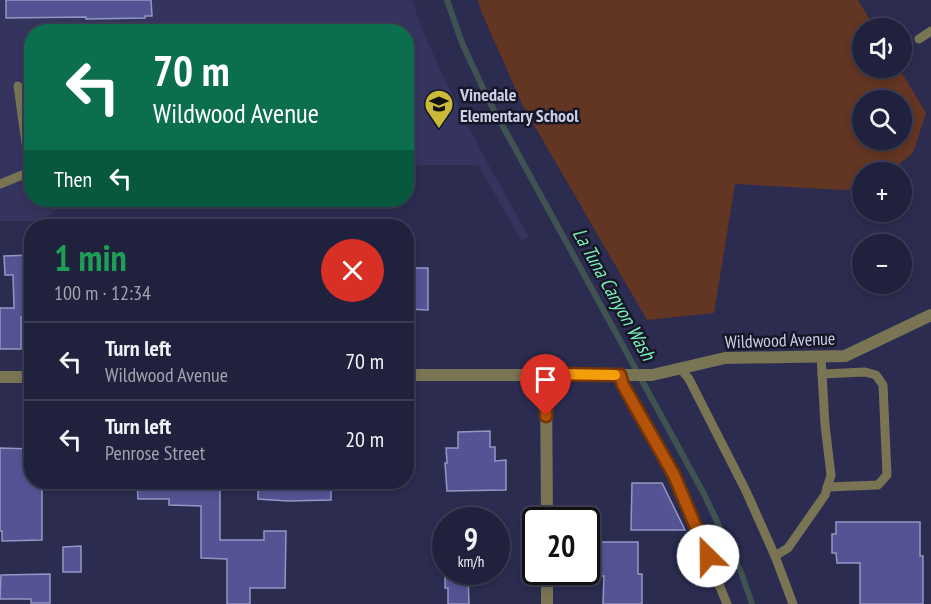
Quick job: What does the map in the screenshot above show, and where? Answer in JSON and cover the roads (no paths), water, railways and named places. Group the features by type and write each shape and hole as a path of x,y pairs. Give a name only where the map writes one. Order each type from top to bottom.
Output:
{"street":[{"name":"Wildwood Avenue","path":"414,375 652,375 725,358 845,356 931,315"},
{"path":"546,374 546,507"},
{"path":"0,378 24,377"},
{"path":"547,585 547,604"}],"lane":[{"path":"919,39 931,31"},
{"path":"18,86 24,125"},
{"path":"0,184 24,174"},
{"path":"776,556 788,548 825,495 831,475 821,357"},
{"path":"681,369 689,379 746,490 776,556 793,604"},
{"path":"822,374 865,372 876,375 883,385 884,396 887,475 878,485 827,487"},
{"path":"624,375 623,385 674,475 727,604"}],"waterway":[{"name":"La Tuna Canyon Wash","path":"447,0 462,43 488,99 704,494 741,572 752,604"}],"place":[{"name":"Vinedale Elementary School","path":"439,130"}]}
